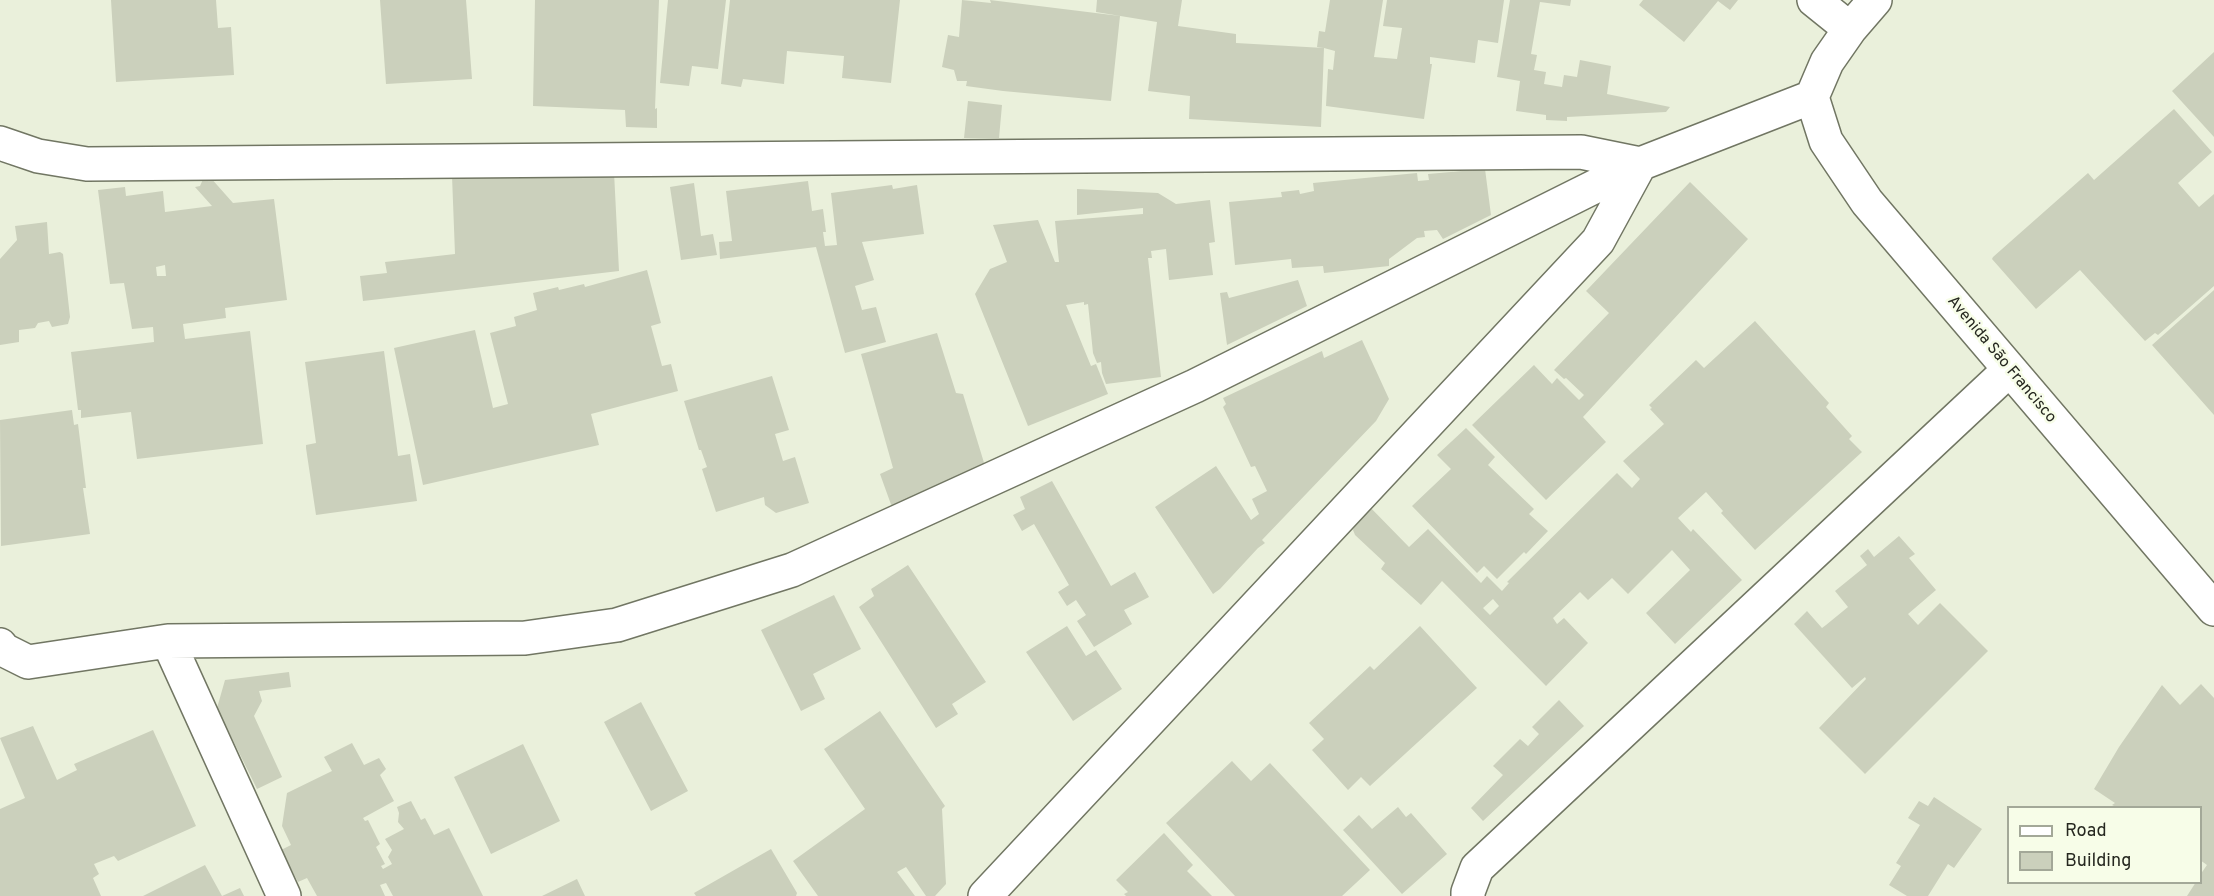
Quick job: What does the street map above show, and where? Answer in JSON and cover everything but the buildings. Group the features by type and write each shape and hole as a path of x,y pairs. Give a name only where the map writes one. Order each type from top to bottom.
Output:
{"street":[{"path":"1814,0 1850,29"},
{"path":"0,645 4,650 28,662 168,641 525,638 617,625 792,570 1195,386 1640,164 1812,97 1827,62 1850,29 1875,0"},
{"name":"Avenida São Francisco","path":"1812,97 1827,141 1867,202 2214,609"},
{"path":"0,143 38,156 87,164 1581,152 1640,164"},
{"path":"985,896 1598,241 1640,164"},
{"path":"1468,896 1477,868 2009,370"},
{"path":"168,641 284,896"}]}
